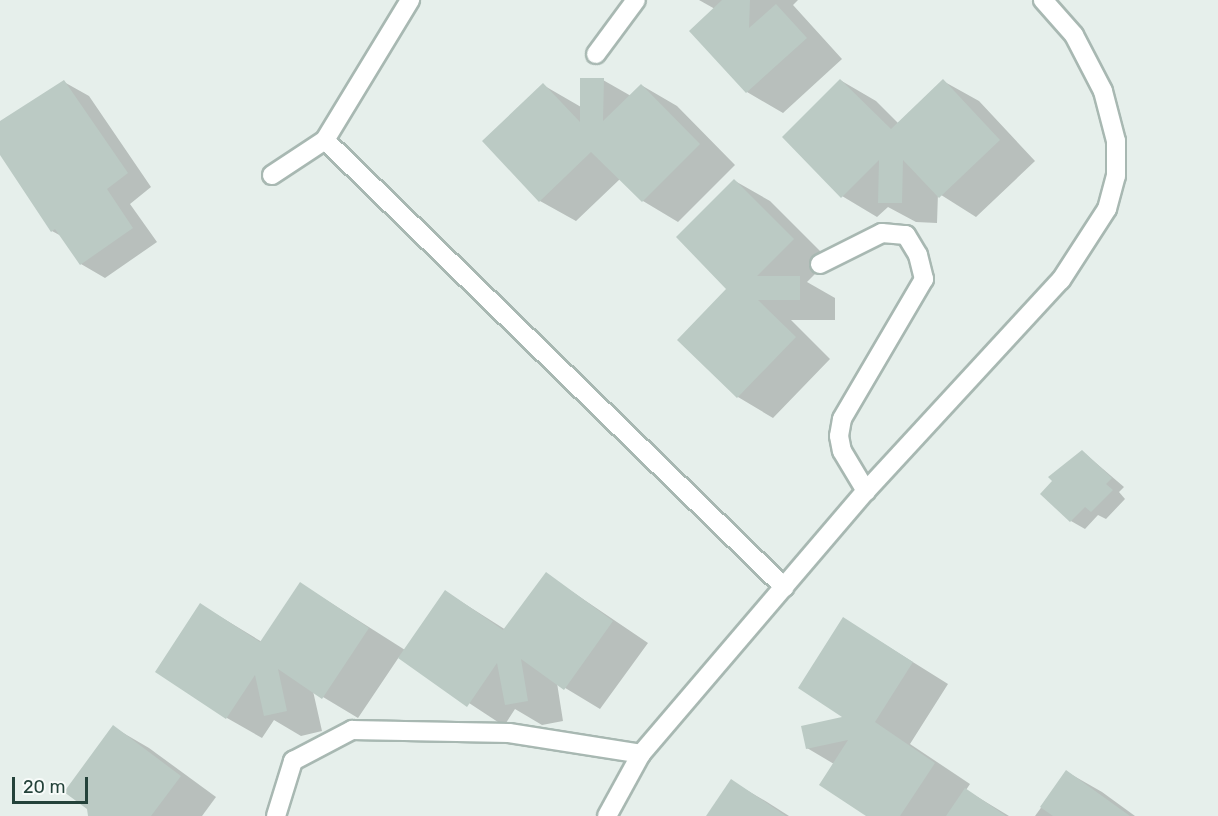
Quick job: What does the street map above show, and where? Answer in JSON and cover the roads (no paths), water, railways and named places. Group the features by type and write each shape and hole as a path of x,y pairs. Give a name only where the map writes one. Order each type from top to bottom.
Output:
{"street":[{"path":"272,175 325,140 410,0"},
{"path":"596,54 636,0"},
{"path":"607,816 640,754 866,491 1061,280 1107,209 1116,176 1116,141 1103,91 1074,35 1043,0"},
{"path":"325,140 784,587"},
{"path":"820,264 882,233 906,235 918,255 924,279 842,419 839,436 842,452 866,491"},
{"path":"276,816 293,761 352,730 509,733 640,754"}]}
